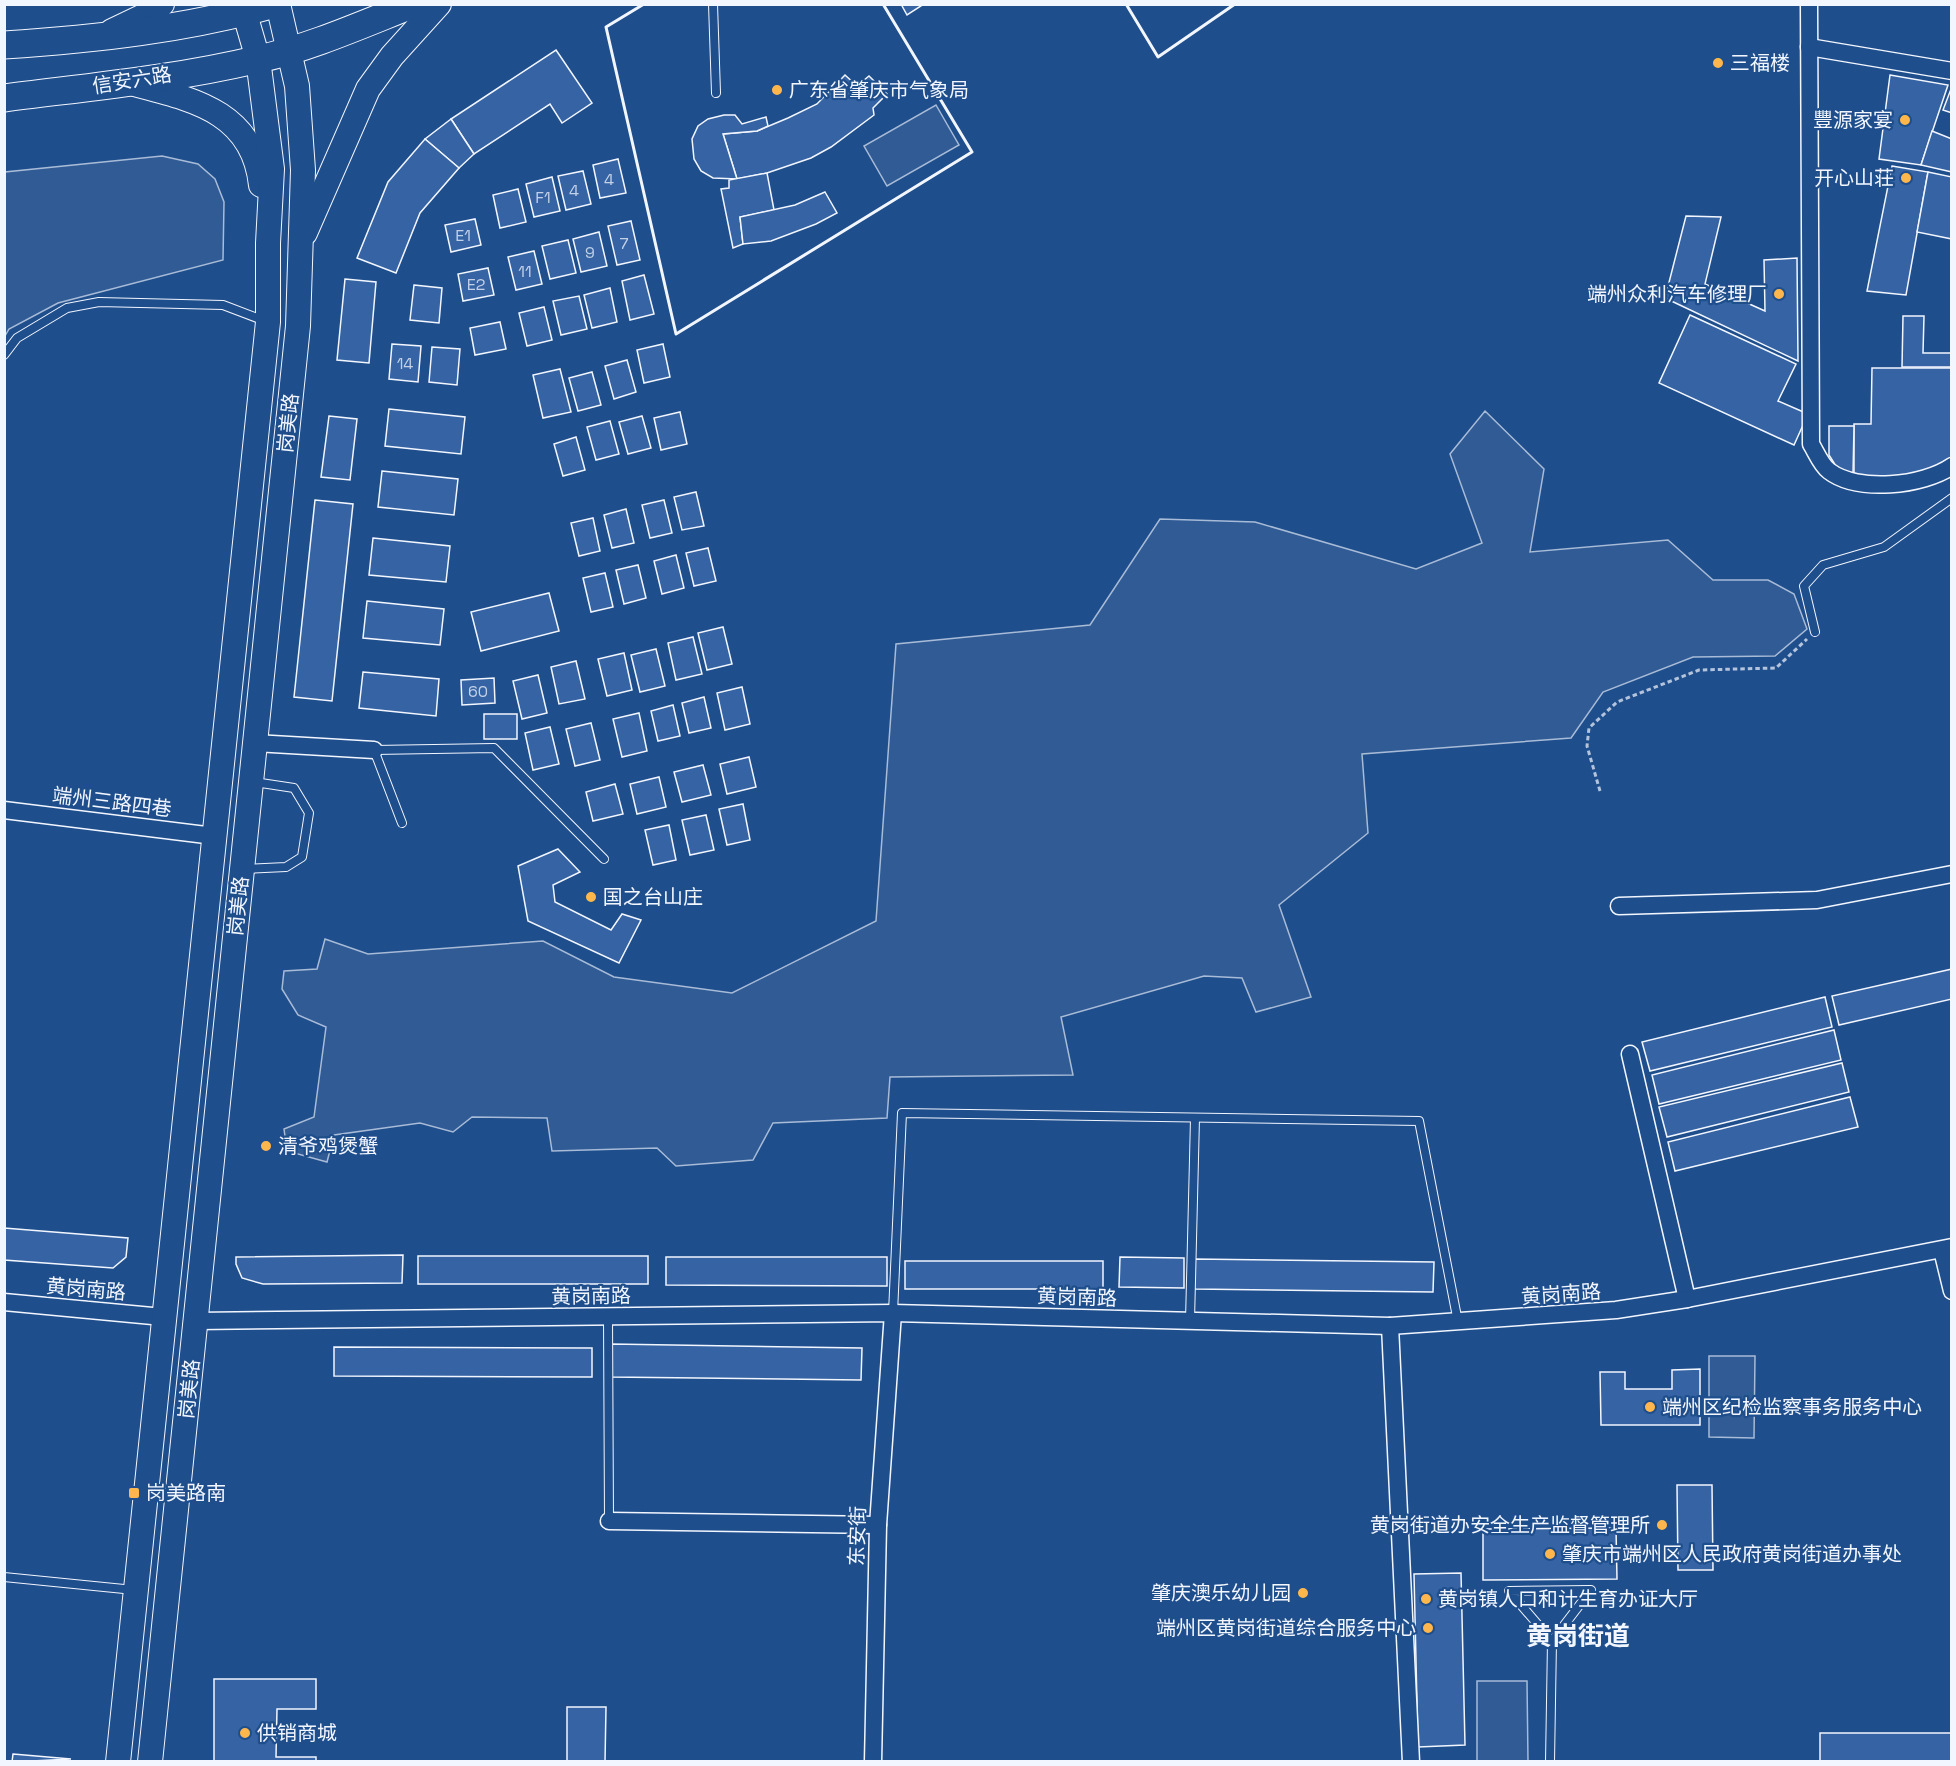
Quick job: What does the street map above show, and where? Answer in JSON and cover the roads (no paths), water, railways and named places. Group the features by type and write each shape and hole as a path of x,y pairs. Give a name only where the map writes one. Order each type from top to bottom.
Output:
{"main road":[{"path":"96,39 156,10 162,4"},
{"path":"4,45 96,39 276,4"},
{"name":"岗美路","path":"150,1761 298,326 303,170 299,102 290,50 276,4"},
{"name":"信安六路","path":"4,98 127,82 258,59 290,50 414,4"},
{"path":"299,246 368,89 392,56 439,4"},
{"name":"岗美路","path":"118,1761 123,1694 268,322 268,243 272,169 258,59 243,9"},
{"path":"127,82 191,99 227,119 244,136 254,152 261,178 268,243"},
{"path":"272,169 303,170"},
{"path":"123,1694 157,1697"}],"street":[{"path":"1809,4 1811,444 1826,469 1852,481 1899,485 1938,475 1952,466"},
{"path":"1809,47 1952,71"},
{"path":"255,743 374,750"},
{"name":"端州三路四巷","path":"4,810 214,836"},
{"path":"1620,906 1817,900 1952,874"},
{"path":"1630,1054 1687,1299"},
{"path":"1947,1248 1952,1291"},
{"name":"黄岗南路","path":"196,1321 893,1313 1390,1326 1458,1323 1616,1310 1687,1299 1947,1248"},
{"name":"黄岗南路","path":"4,1302 163,1317"},
{"name":"东安街","path":"873,1761 878,1525 893,1313"},
{"path":"1390,1326 1411,1761"},
{"path":"609,1521 878,1525"}],"lane":[{"path":"713,4 716,93"},
{"path":"4,355 17,338 67,308 99,302 224,305 268,322"},
{"path":"1815,632 1804,586 1822,565 1884,547 1952,498"},
{"path":"402,823 374,750 494,748 604,859"},
{"path":"242,869 286,867 302,857 309,813 294,788 251,782"},
{"path":"893,1313 902,1113 1419,1121 1458,1323"},
{"path":"1190,1321 1195,1118"},
{"path":"608,1317 609,1521"},
{"path":"4,1577 134,1590"},
{"path":"1550,1761 1552,1641 1591,1590 1509,1591 1552,1641"}],"place":[{"name":"三福楼","path":"1718,63"},
{"name":"广东省肇庆市气象局","path":"777,90"},
{"name":"豐源家宴","path":"1905,120"},
{"name":"开心山荘","path":"1906,178"},
{"name":"端州众利汽车修理厂","path":"1779,294"},
{"name":"国之台山庄","path":"591,897"},
{"name":"清爷鸡煲蟹","path":"266,1146"},
{"name":"端州区纪检监察事务服务中心","path":"1650,1407"},
{"name":"岗美路南","path":"134,1493"},
{"name":"黄岗街道办安全生产监督管理所","path":"1662,1525"},
{"name":"肇庆市端州区人民政府黄岗街道办事处","path":"1550,1554"},
{"name":"肇庆澳乐幼儿园","path":"1303,1593"},
{"name":"黄岗镇人口和计生育办证大厅","path":"1426,1599"},
{"name":"端州区黄岗街道综合服务中心","path":"1428,1628"},
{"name":"供销商城","path":"245,1733"}],"district":[{"name":"黄岗街道","path":"1578,1636"}]}
